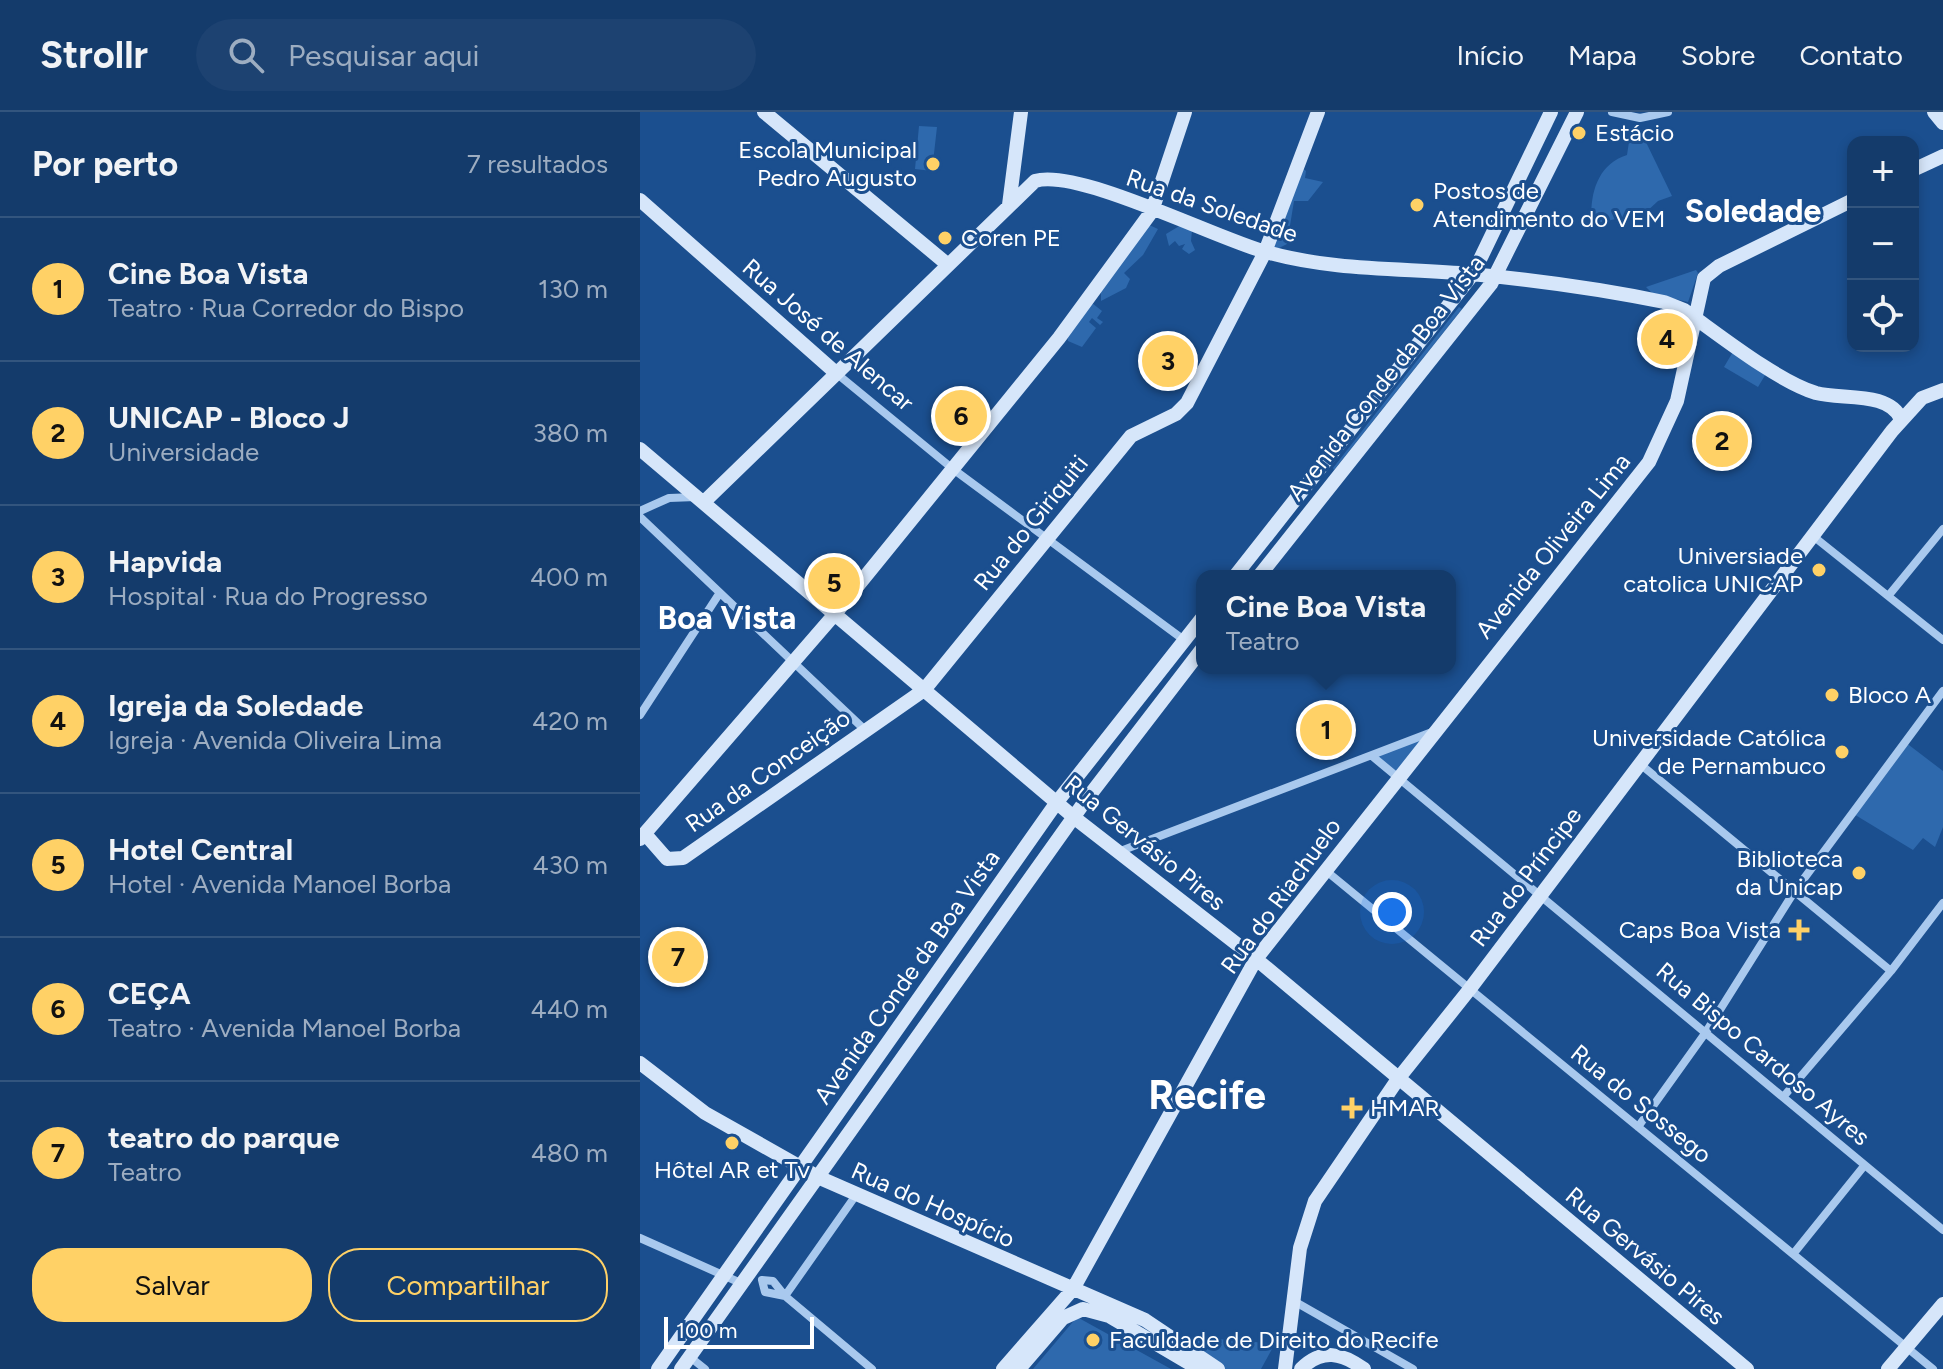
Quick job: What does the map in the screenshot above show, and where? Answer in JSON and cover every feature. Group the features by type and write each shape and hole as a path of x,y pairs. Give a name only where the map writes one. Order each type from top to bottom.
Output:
{"main road":[{"path":"764,112 947,264"},
{"path":"701,498 836,373 1009,205 1021,112"},
{"path":"642,835 834,615 1059,338 1152,211 1185,112"},
{"path":"1265,252 1318,112"},
{"name":"Avenida Conde da Boa Vista","path":"1240,570 1473,274 1551,112"},
{"name":"Avenida Conde da Boa Vista","path":"1264,570 1495,277 1577,112"},
{"path":"1934,112 1943,123"},
{"path":"1919,167 1943,156"},
{"name":"Rua da Soledade","path":"1009,205 1035,181 1048,178 1095,187 1265,252 1318,263 1473,274 1653,300 1693,317 1803,388 1823,395 1884,403 1896,409 1901,419"},
{"name":"Rua José de Alencar","path":"640,200 836,373"},
{"name":"Avenida Oliveira Lima","path":"1398,777 1649,462 1677,401 1701,283 1708,273 1847,203"},
{"name":"Rua do Giriquiti","path":"924,690 1131,436 1176,414 1187,403 1265,252"},
{"path":"1439,272 1454,283 1454,298"},
{"name":"Rua do Príncipe","path":"1283,1364 1300,1248 1315,1201 1398,1079 1469,990 1901,419 1922,398 1943,390"},
{"name":"Rua Gervásio Pires","path":"640,449 1073,817 1256,959 1747,1369"},
{"name":"Avenida Conde da Boa Vista","path":"658,1369 1057,802 1196,625"},
{"name":"Avenida Conde da Boa Vista","path":"686,1363 1073,817 1196,657"},
{"name":"Rua da Conceição","path":"642,835 667,859 683,858 924,690"},
{"name":"Rua do Riachuelo","path":"1003,1369 1073,1289 1256,959 1398,777"},
{"path":"1083,804 1091,831"},
{"name":"Rua do Hospício","path":"640,1063 705,1113 820,1178 1145,1320 1218,1369"},
{"path":"1888,1369 1943,1304"},
{"path":"1019,1369 1068,1313 1094,1310 1199,1369"},
{"path":"1301,1369 1313,1358 1337,1354 1364,1369"}],"street":[{"path":"1612,112 1640,118 1668,112"},
{"name":"Rua José de Alencar","path":"836,373 953,469 1184,640"},
{"path":"701,498 669,498 640,514 719,594 865,730"},
{"path":"1889,595 1943,529"},
{"path":"1813,536 1943,640"},
{"path":"640,715 719,594"},
{"path":"1638,1127 1706,1032 1794,892 1943,691"},
{"path":"1118,852 1437,730"},
{"name":"Rua Bispo Cardoso Ayres","path":"1372,756 1943,1230"},
{"path":"1640,764 1891,971"},
{"name":"Rua do Sossego","path":"1325,870 1933,1369"},
{"path":"1784,1096 1891,971 1943,903"},
{"path":"1794,1253 1864,1166"},
{"path":"856,1195 785,1296 872,1369"},
{"path":"640,1238 743,1284"},
{"path":"1291,1299 1413,1369"},
{"path":"686,1363 705,1369"}],"shaded area":[{"path":"919,126 937,127 932,171 915,169"},
{"path":"1630,135 1643,136 1672,196 1658,201 1645,213 1592,224 1592,203 1597,182 1608,166 1627,155"},
{"path":"1301,167 1306,171 1305,178 1323,182 1308,201 1294,201 1287,244 1275,250 1270,248"},
{"path":"1147,224 1158,229 1143,255 1124,273 1130,279 1126,288 1101,301 1101,290"},
{"path":"1181,225 1192,230 1191,241 1195,250 1189,254 1182,249 1185,244 1179,246 1175,241 1169,246 1166,234"},
{"path":"1696,270 1698,273 1688,302 1653,294 1646,287"},
{"path":"1092,303 1102,311 1097,318 1103,322 1100,325 1092,318 1089,322 1096,328 1082,347 1068,341 1067,335"},
{"path":"1459,307 1462,309 1334,470 1333,468"},
{"path":"1734,350 1767,372 1758,387 1724,367"},
{"path":"1437,730 1398,777 1372,756"},
{"path":"1905,742 1943,771 1943,827 1935,847 1923,838 1913,850 1852,813"},
{"name":"Faculdade de Direito do Recife","path":"1077,1317 1171,1369 1033,1369"},
{"path":"1181,1336 1267,1343 1272,1349 1261,1369 1221,1369"}],"place":[{"name":"Estácio","path":"1579,133"},
{"name":"Escola Municipal Pedro Augusto","path":"933,164"},
{"name":"Postos de Atendimento do VEM","path":"1417,205"},
{"name":"Coren PE","path":"945,238"},
{"name":"Igreja da Soledade","path":"1667,339"},
{"name":"Hapvida","path":"1168,361"},
{"name":"CEÇA","path":"961,416"},
{"name":"UNICAP - Bloco J","path":"1722,441"},
{"name":"Universiade catolica UNICAP","path":"1819,570"},
{"name":"Hotel Central","path":"834,583"},
{"name":"Bloco A","path":"1832,695"},
{"name":"Cine Boa Vista","path":"1326,730"},
{"name":"Universidade Católica de Pernambuco","path":"1842,752"},
{"name":"Biblioteca da Unicap","path":"1859,873"},
{"name":"Caps Boa Vista","path":"1799,930"},
{"name":"teatro do parque","path":"678,957"},
{"name":"HMAR","path":"1352,1108"},
{"name":"Hôtel AR et Tv","path":"732,1143"},
{"name":"Faculdade de Direito do Recife","path":"1093,1340"}],"district":[{"name":"Soledade","path":"1753,211"},
{"name":"Boa Vista","path":"727,618"},
{"name":"Recife","path":"1207,1095"}]}
